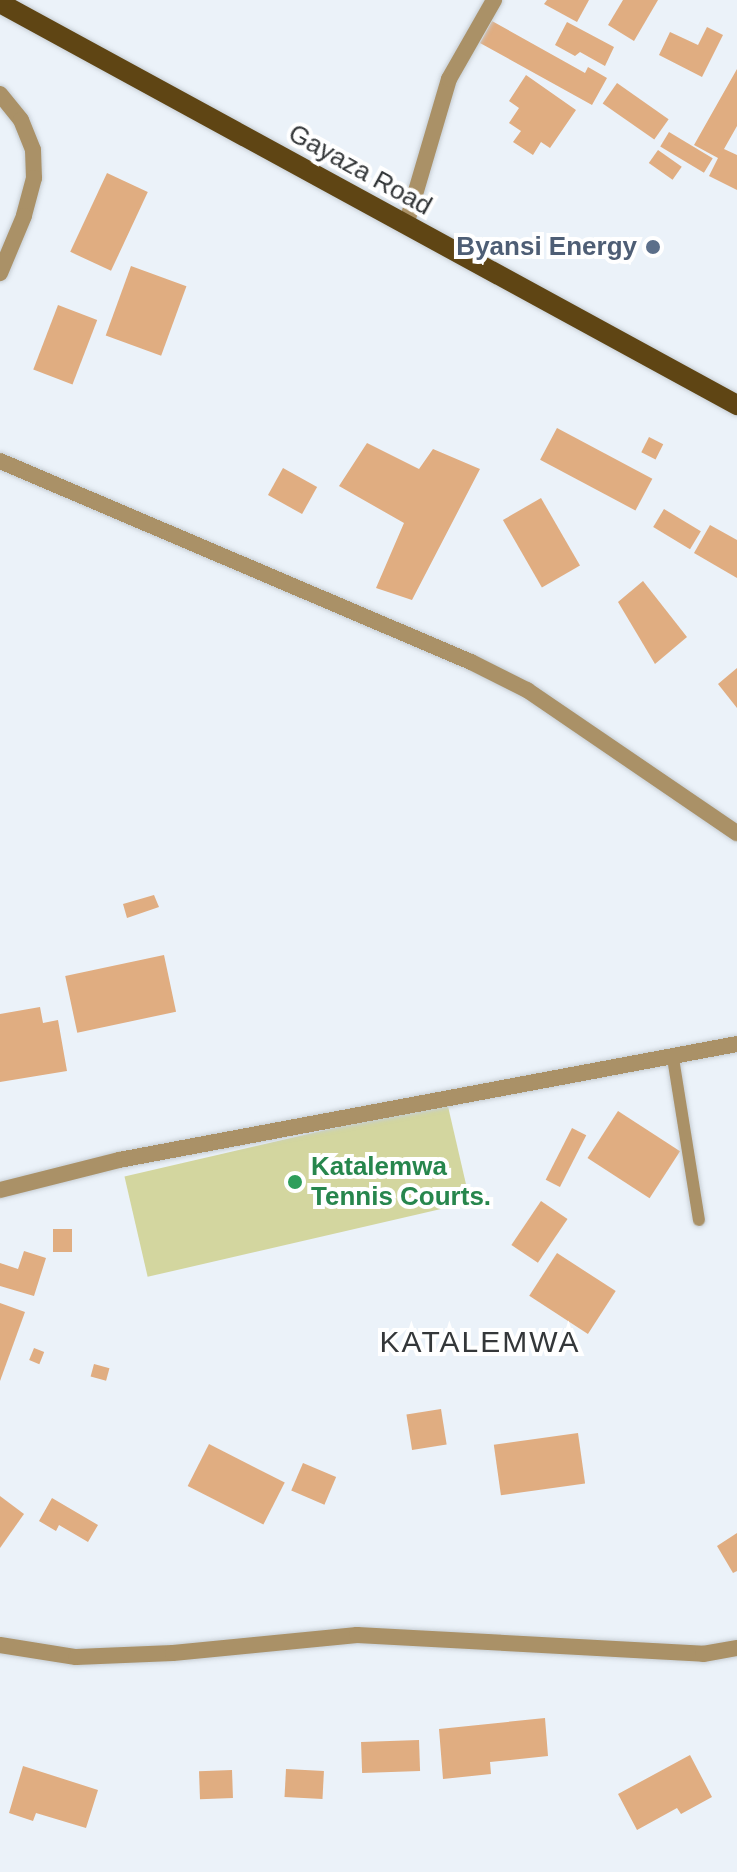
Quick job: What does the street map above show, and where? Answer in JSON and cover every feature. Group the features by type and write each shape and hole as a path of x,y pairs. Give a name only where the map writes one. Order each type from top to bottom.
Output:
{"main road":[{"name":"Gayaza Road","path":"0,3 737,405"}],"street":[{"path":"406,225 449,79 494,0"},
{"path":"0,94 21,120 33,150 34,164 24,216 0,273"},
{"path":"0,461 471,662 527,690 737,833"},
{"path":"0,1190 119,1160 737,1044"},
{"path":"0,1645 76,1657 173,1653 357,1635 689,1653 737,1648"}],"lane":[{"path":"673,1058 699,1220"}],"green space":[{"name":"Katalemwa Tennis Courts.","path":"447,1102 470,1202 148,1277 124,1176"}],"building":[{"path":"547,0 589,0 577,22 544,4"},
{"path":"623,0 658,0 634,41 608,25"},
{"path":"492,21 585,73 588,67 607,78 592,105 480,43"},
{"path":"567,22 614,47 605,66 580,52 575,56 555,45"},
{"path":"707,27 723,35 702,77 659,55 670,32 698,45"},
{"path":"737,69 737,126 724,149 737,155 737,190 709,176 718,158 694,145"},
{"path":"526,75 576,110 550,148 541,142 533,155 513,142 521,131 509,123 519,108 509,101"},
{"path":"617,83 669,119 654,140 603,103"},
{"path":"669,132 713,158 704,173 660,147"},
{"path":"658,150 682,167 673,180 649,163"},
{"path":"107,173 148,192 111,271 70,252"},
{"path":"131,266 186,286 161,356 106,336"},
{"path":"58,305 97,320 72,384 33,369"},
{"path":"557,428 652,479 635,510 540,460"},
{"path":"649,437 663,444 656,459 641,452"},
{"path":"367,443 419,469 433,449 480,469 412,600 376,588 404,523 339,486"},
{"path":"283,468 317,487 302,514 268,495"},
{"path":"541,498 580,566 542,588 503,520"},
{"path":"664,509 701,531 690,549 653,527"},
{"path":"710,525 737,540 737,578 694,553"},
{"path":"643,581 687,637 655,664 618,602"},
{"path":"737,668 737,708 718,684"},
{"path":"154,895 159,907 127,918 123,904"},
{"path":"164,955 176,1012 77,1033 65,976"},
{"path":"40,1007 43,1023 58,1020 67,1071 0,1082 0,1014"},
{"path":"618,1111 680,1151 650,1198 588,1158"},
{"path":"572,1128 586,1135 560,1187 546,1180"},
{"path":"541,1201 568,1219 538,1263 511,1245"},
{"path":"53,1229 72,1229 72,1252 53,1252"},
{"path":"24,1251 46,1258 34,1296 0,1286 0,1263 18,1269"},
{"path":"557,1253 616,1291 588,1334 529,1296"},
{"path":"0,1303 25,1312 0,1381"},
{"path":"34,1348 44,1352 39,1364 29,1360"},
{"path":"94,1364 109,1368 106,1381 91,1377"},
{"path":"441,1409 447,1445 412,1450 406,1414"},
{"path":"578,1433 585,1484 501,1495 494,1445"},
{"path":"209,1444 285,1483 263,1524 188,1486"},
{"path":"303,1463 336,1477 324,1505 291,1491"},
{"path":"0,1496 24,1514 0,1548"},
{"path":"52,1498 98,1525 88,1542 59,1525 56,1531 39,1521"},
{"path":"737,1533 737,1571 733,1573 717,1546"},
{"path":"545,1718 548,1756 490,1762 491,1774 443,1779 439,1729"},
{"path":"419,1740 420,1771 362,1773 361,1742"},
{"path":"690,1755 712,1797 681,1814 677,1808 637,1830 618,1794"},
{"path":"23,1766 98,1790 86,1828 36,1813 33,1821 9,1813"},
{"path":"286,1769 324,1771 322,1799 285,1797"},
{"path":"232,1770 233,1798 200,1799 199,1771"}],"place":[{"name":"Byansi Energy","path":"653,247"},
{"name":"Katalemwa Tennis Courts.","path":"295,1182"}],"district":[{"name":"KATALEMWA","path":"480,1342"}]}
